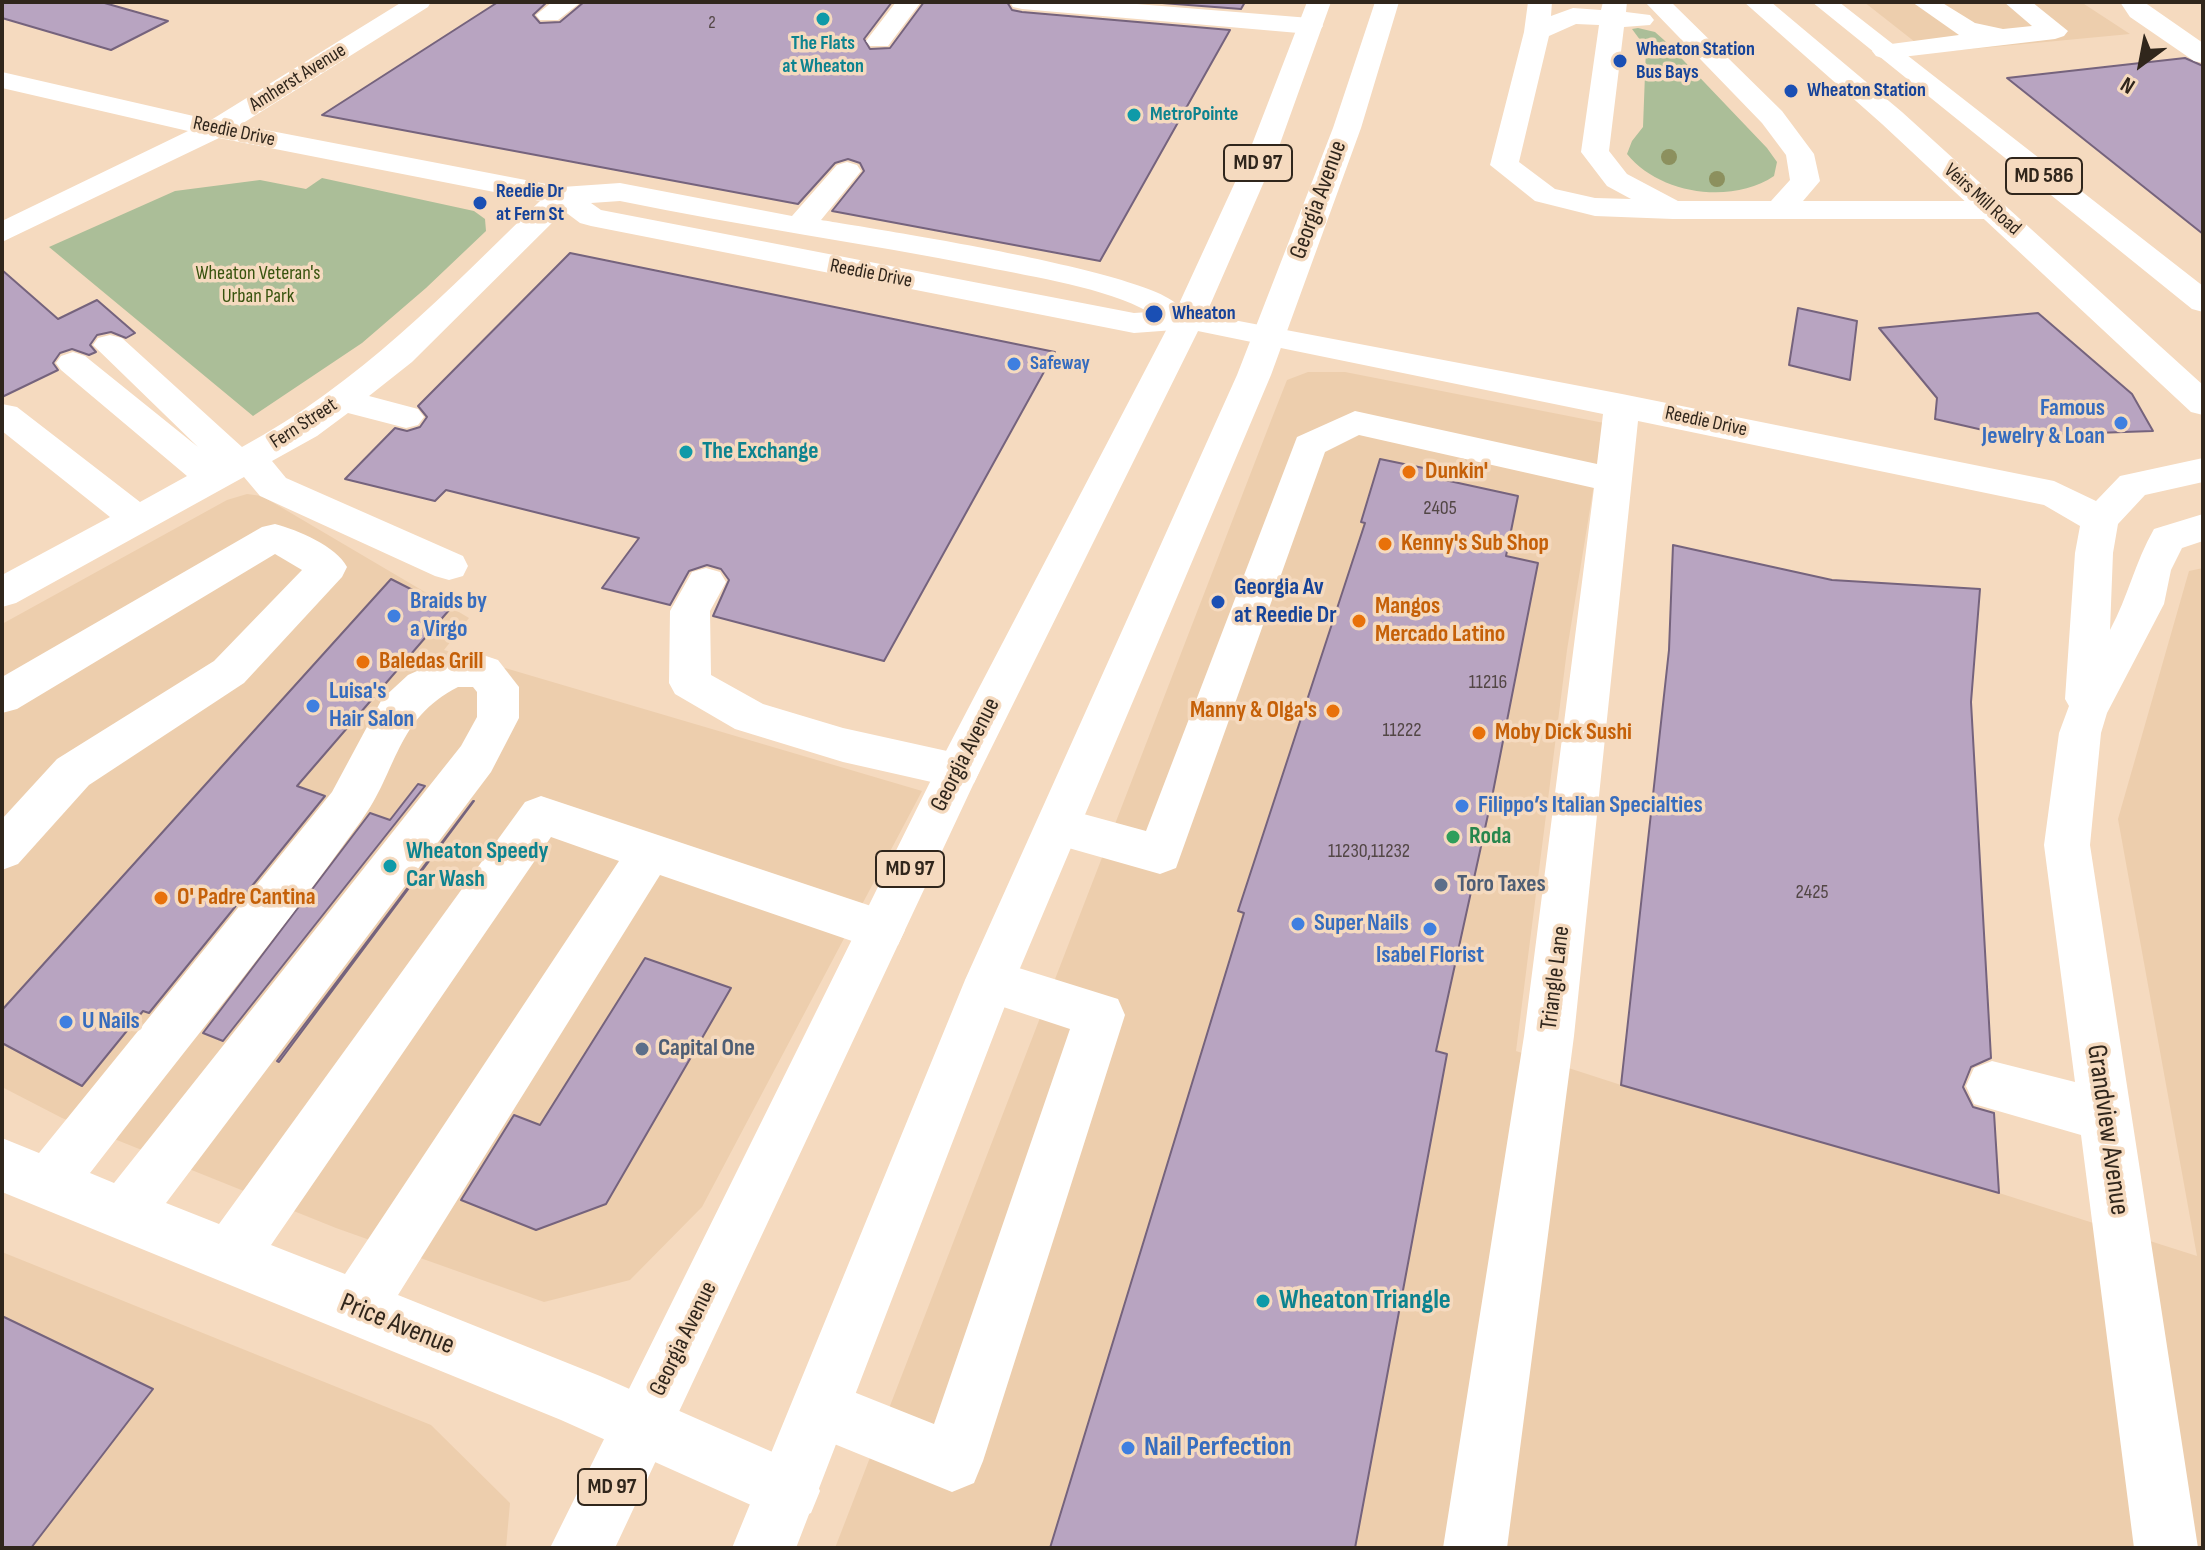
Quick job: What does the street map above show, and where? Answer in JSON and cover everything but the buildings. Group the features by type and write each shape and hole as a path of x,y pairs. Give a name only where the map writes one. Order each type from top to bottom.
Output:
{"street":[{"name":"Amherst Avenue","path":"2,233 215,129 419,2"},
{"path":"879,41 909,2"},
{"path":"1022,2 1315,14"},
{"name":"Georgia Avenue","path":"764,1548 990,981 1270,336 1334,164 1387,2"},
{"path":"1540,2 1537,32 1504,165 1545,195 1595,207 1673,210 1992,210"},
{"path":"1657,2 1772,117 1800,154 1805,181 1779,210"},
{"name":"Veirs Mill Road","path":"1756,2 1892,118 2203,404"},
{"name":"MD 586","path":"1824,2 2203,302"},
{"path":"1910,2 1961,42"},
{"path":"1924,2 1946,19 1967,29 1988,34 2013,32 2020,26 2016,16 1997,2"},
{"path":"1885,51 2055,31 2016,2"},
{"path":"2132,2 2139,12 2203,55"},
{"path":"1537,32 1573,16 1613,10 1690,33"},
{"path":"1613,10 1595,152 1617,180 1673,210"},
{"name":"Georgia Avenue","path":"582,1548 958,770 1188,319 1263,152 1315,14"},
{"name":"Reedie Drive","path":"2,80 215,129 562,196 620,192 1042,269 1146,297 1188,319 2054,494 2100,520"},
{"path":"800,226 847,171"},
{"name":"Reedie Drive","path":"562,196 591,217 793,259 1134,323 1188,319"},
{"name":"Fern Street","path":"2,593 305,428 400,355 562,196"},
{"path":"110,345 233,467"},
{"path":"73,363 233,467 449,566"},
{"path":"342,400 406,417"},
{"name":"Triangle Lane","path":"1475,1548 1549,1036 1622,405"},
{"path":"5,415 137,519"},
{"path":"1058,826 1160,854 1310,445 1355,423 1614,480"},
{"path":"2100,520 2133,485 2203,470"},
{"name":"Grandview Avenue","path":"2086,713 2094,553 2100,520"},
{"name":"Grandview Avenue","path":"2166,1548 2067,845 2080,733 2086,713 2144,604 2152,570 2167,539 2203,527"},
{"path":"2,697 275,537 328,567 229,672 73,772 2,850"},
{"path":"706,582 690,611 690,683 750,717 843,745 958,770"},
{"path":"25,1175 348,805 397,711 423,686 453,671 483,671 498,687 498,718 476,759 123,1215"},
{"path":"229,1257 541,815 881,930"},
{"path":"356,1309 650,852"},
{"path":"821,1409 952,1461 1100,1015 990,981"},
{"path":"1992,1086 2106,1116"},
{"name":"Price Avenue","path":"25,1175 579,1397 789,1491"}],"shaded area":[{"path":"1864,2 2081,2 2130,34 1929,53"},
{"path":"1308,372 1345,372 1604,423 1567,650 1516,1051 1621,1085 1999,1193 2197,1256 2118,819 2189,571 2203,568 2203,1548 835,1548 1287,380"},
{"path":"247,494 262,496 469,618 444,650 922,791 702,1207 630,1280 544,1302 336,1228 62,1118 2,1087 2,624 227,500"},
{"path":"2,1252 431,1425 510,1503 506,1548 2,1548"}],"green space":[{"path":"1632,29 1655,32 1664,40 1767,148 1777,162 1774,176 1757,185 1737,190 1696,191 1657,178 1627,154 1643,127 1646,48"},
{"name":"Wheaton Veteran's Urban Park","path":"322,178 474,211 485,219 486,231 362,343 253,416 49,247 175,191 260,180 306,189"}],"place":[{"name":"The Flats at Wheaton","path":"823,19"},
{"name":"Wheaton Station Bus Bays","path":"1620,61"},
{"name":"Wheaton Station","path":"1791,91"},
{"name":"MetroPointe","path":"1134,115"},
{"name":"Reedie Dr at Fern St","path":"480,203"},
{"name":"Wheaton","path":"1154,314"},
{"name":"Safeway","path":"1014,364"},
{"name":"Famous Jewelry & Loan","path":"2121,423"},
{"name":"The Exchange","path":"686,452"},
{"name":"Dunkin'","path":"1409,472"},
{"name":"Kenny's Sub Shop","path":"1385,544"},
{"name":"Georgia Av at Reedie Dr","path":"1218,602"},
{"name":"Braids by a Virgo","path":"394,616"},
{"name":"Mangos Mercado Latino","path":"1359,621"},
{"name":"Baledas Grill","path":"363,662"},
{"name":"Luisa's Hair Salon","path":"313,706"},
{"name":"Manny & Olga's","path":"1333,711"},
{"name":"Moby Dick Sushi","path":"1479,733"},
{"name":"Filippo’s Italian Specialties","path":"1462,806"},
{"name":"Roda","path":"1453,837"},
{"name":"Wheaton Speedy Car Wash","path":"390,866"},
{"name":"Toro Taxes","path":"1441,885"},
{"name":"O' Padre Cantina","path":"161,898"},
{"name":"Super Nails","path":"1298,924"},
{"name":"Isabel Florist","path":"1430,929"},
{"name":"U Nails","path":"66,1022"},
{"name":"Capital One","path":"642,1049"},
{"name":"Wheaton Triangle","path":"1263,1301"},
{"name":"Nail Perfection","path":"1128,1448"}]}
